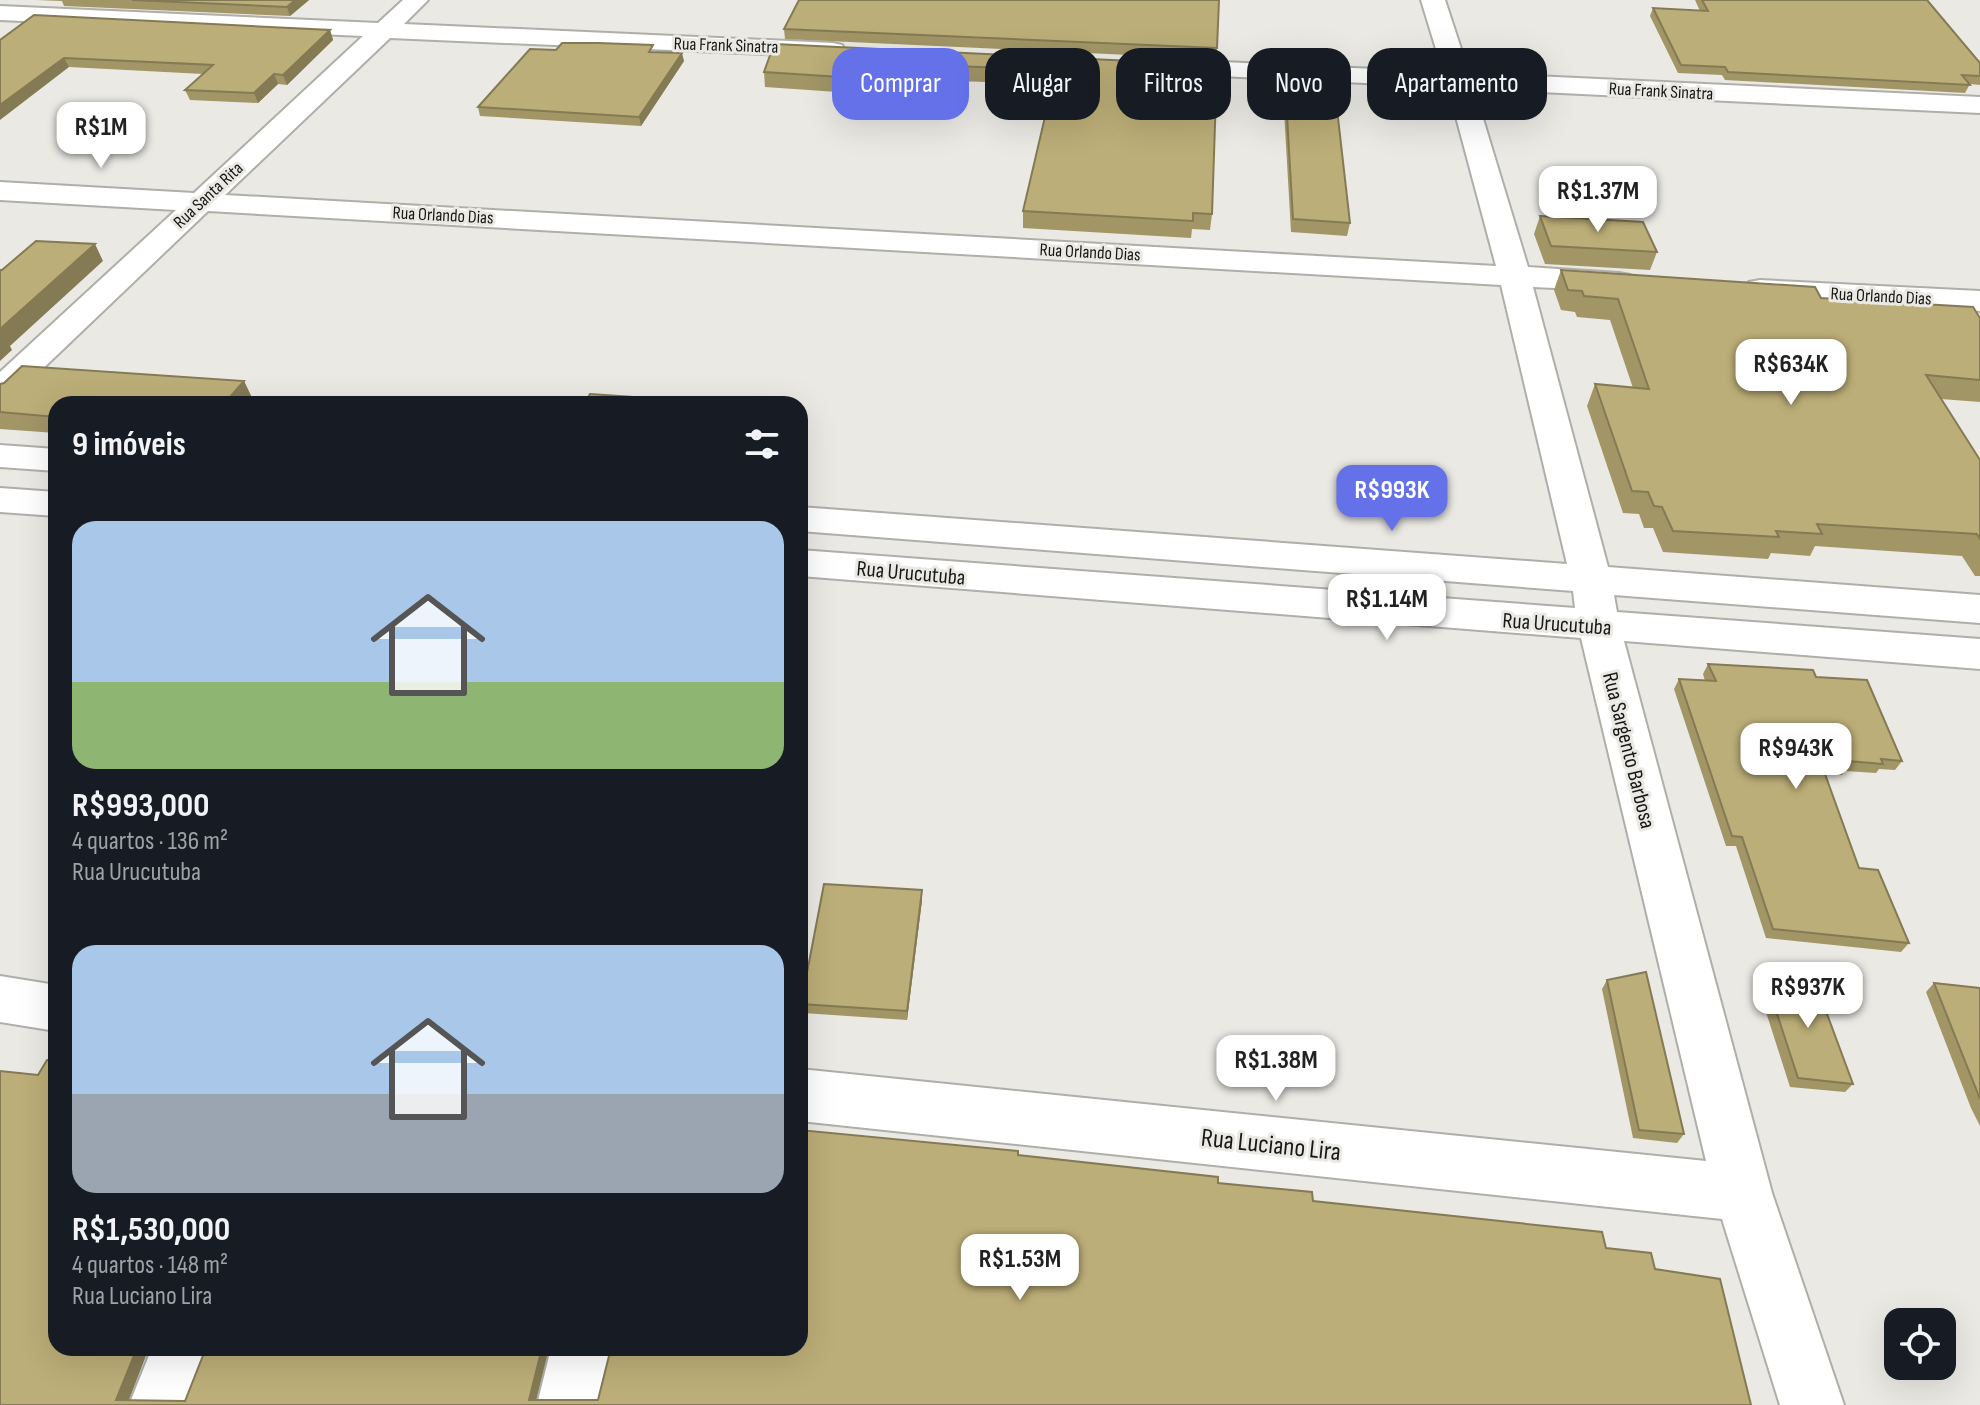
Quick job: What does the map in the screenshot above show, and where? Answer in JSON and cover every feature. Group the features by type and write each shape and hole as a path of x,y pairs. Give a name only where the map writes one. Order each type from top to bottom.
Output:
{"street":[{"name":"Rua Santa Rita","path":"0,391 416,0"},
{"name":"Rua Sargento Barbosa","path":"1433,0 1449,48"},
{"name":"Rua Frank Sinatra","path":"0,13 832,50"},
{"name":"Rua Frank Sinatra","path":"1231,70 1367,78"},
{"name":"Rua Frank Sinatra","path":"1547,87 1980,105"},
{"name":"Rua Sargento Barbosa","path":"1471,120 1515,276 1743,1193 1812,1405"},
{"name":"Rua Orlando Dias","path":"0,191 1654,284"},
{"name":"Rua Orlando Dias","path":"1732,288 1980,301"},
{"path":"0,456 48,459"},
{"path":"0,500 48,503"},
{"name":"Rua Urucutuba","path":"808,520 1595,604 1980,654"},
{"name":"Rua Urucutuba","path":"808,563 1595,604 1980,609"},
{"path":"1,1001 48,1007"},
{"name":"Rua Luciano Lira","path":"808,1096 1743,1193"},
{"path":"161,1405 181,1356"},
{"path":"569,1405 581,1356"}],"building":[{"path":"132,0 295,0 287,7"},
{"path":"799,0 1219,0 1217,48 784,29"},
{"path":"1702,0 1927,0 1980,63 1980,76 1962,75 1970,85 1728,72 1725,67 1681,65 1653,8 1708,11"},
{"path":"34,15 330,30 283,75 274,74 254,93 185,90 213,65 64,58 0,105 0,40"},
{"path":"562,43 653,45 649,52 682,53 639,117 478,107 530,49 556,50"},
{"path":"774,44 858,48 832,48 832,76 764,72"},
{"path":"969,53 985,54 985,67 969,67"},
{"path":"1100,59 1116,60 1116,120 1215,120 1212,214 1193,213 1193,221 1023,211 1044,120 1100,120"},
{"path":"1287,120 1338,120 1350,223 1293,219"},
{"path":"1540,216 1643,222 1657,252 1551,246"},
{"path":"36,241 95,244 0,329 0,270"},
{"path":"1561,270 1815,287 1821,298 1973,307 1980,318 1980,380 1926,375 1980,460 1980,539 1977,534 1817,524 1822,534 1776,531 1779,537 1673,531 1662,507 1654,506 1648,492 1632,491 1595,384 1649,389 1618,299 1584,296 1582,291 1568,290"},
{"path":"22,366 244,381 231,396 48,396 48,416 0,412 0,384"},
{"path":"1708,664 1813,670 1816,677 1867,680 1902,761 1881,759 1883,764 1847,761 1849,765 1821,763 1859,868 1878,870 1909,943 1773,929 1742,837 1732,836 1679,679 1716,681"},
{"path":"824,884 922,890 907,1011 808,1004 808,967"},
{"path":"1646,972 1684,1134 1639,1130 1607,980"},
{"path":"1764,974 1814,979 1853,1084 1798,1078"},
{"path":"1934,983 1980,988 1980,1099"},
{"path":"48,1060 48,1356 134,1356 116,1400 185,1401 203,1356 540,1356 529,1400 598,1400 609,1356 808,1356 808,1131 1018,1151 1018,1155 1218,1177 1218,1183 1312,1192 1313,1201 1602,1232 1606,1248 1651,1253 1655,1269 1720,1279 1751,1405 0,1405 0,1071 38,1075"}]}
